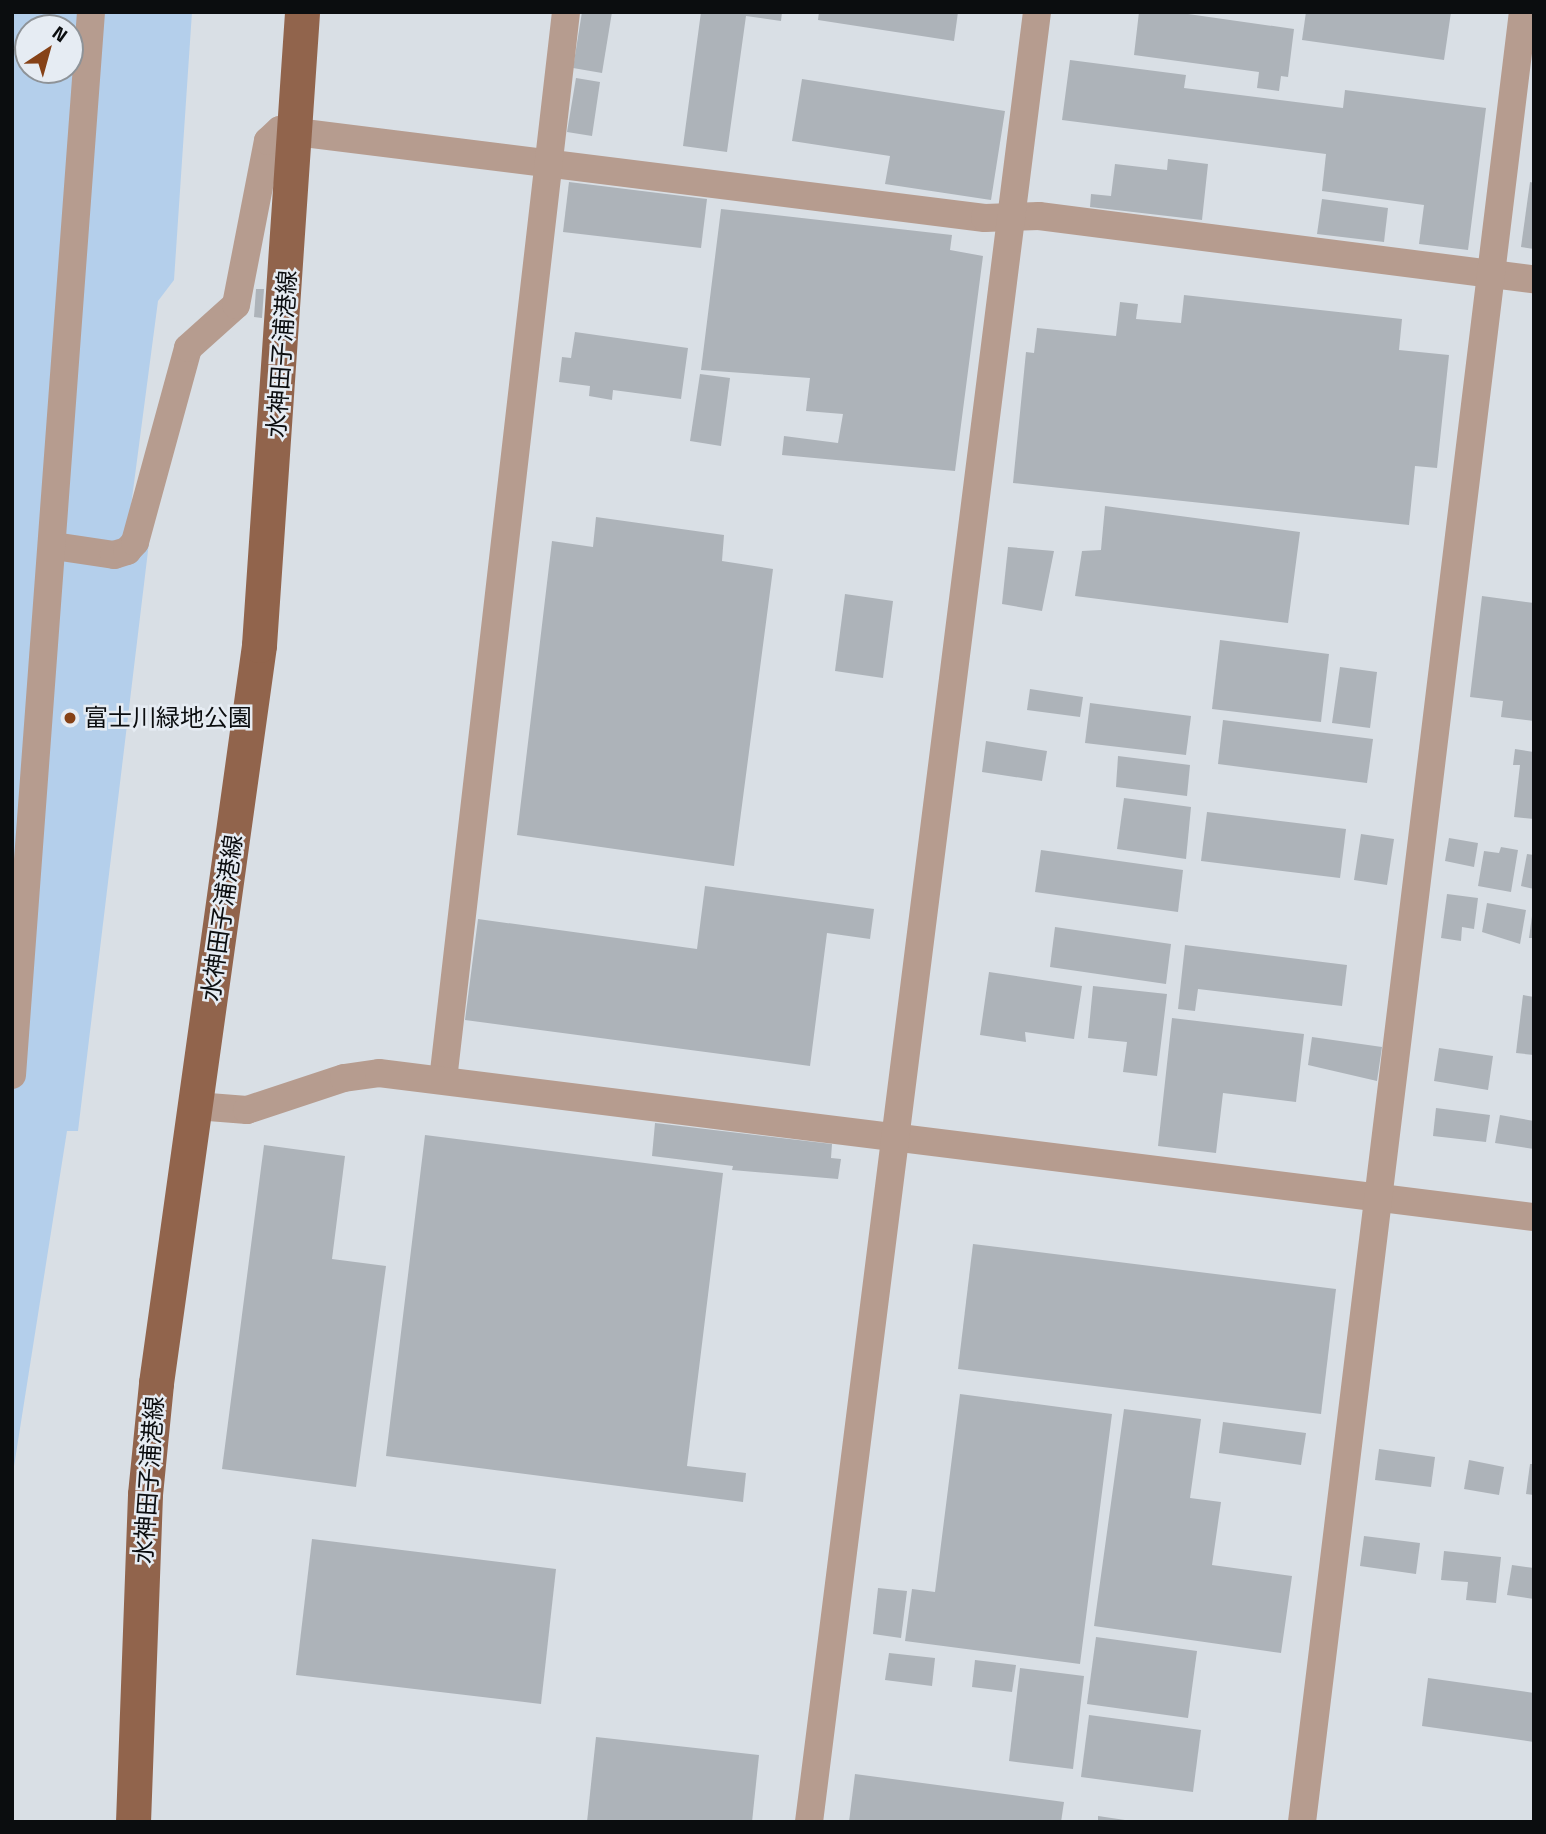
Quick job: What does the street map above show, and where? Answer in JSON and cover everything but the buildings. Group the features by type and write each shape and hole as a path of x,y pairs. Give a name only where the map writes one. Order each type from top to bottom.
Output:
{"main road":[{"name":"水神田子浦港線","path":"133,1822 146,1480 157,1371 259,645 296,132 302,12"}],"street":[{"path":"12,1075 54,547 91,12"},
{"path":"443,1080 566,12"},
{"path":"809,1822 898,1138 1037,12"},
{"path":"1302,1822 1523,12"},
{"path":"54,547 114,555 127,551 135,542 188,348 236,306 268,141 279,130 985,218 1039,216 1534,279"},
{"path":"196,1106 247,1110 361,1074 443,1080 1534,1217"}],"shaded area":[{"name":"富士川緑地公園","path":"12,12 192,12 174,280 158,301 129,521 151,526 78,1131 67,1131 12,1479"}],"place":[{"name":"富士川緑地公園","path":"70,718"}]}
